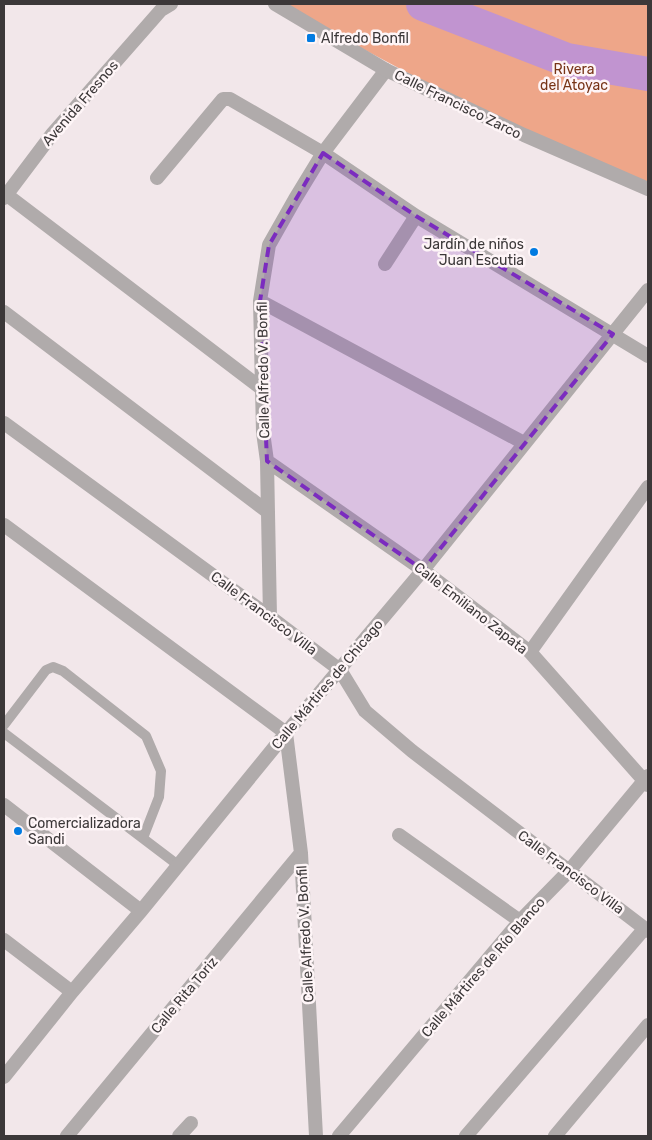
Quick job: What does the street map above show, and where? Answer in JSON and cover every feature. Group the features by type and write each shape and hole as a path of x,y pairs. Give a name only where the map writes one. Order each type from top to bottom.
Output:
{"street":[{"name":"Calle Francisco Zarco","path":"275,4 386,70 524,136 648,189"},
{"name":"Avenida Fresnos","path":"5,196 53,133 165,6"},
{"name":"Calle Alfredo V. Bonfil","path":"270,616 267,462 263,432 261,388 260,301 269,245 294,199 323,153 386,70"},
{"path":"157,178 223,99 230,99 323,153 416,216 648,356"},
{"path":"5,196 261,388"},
{"path":"385,264 416,216"},
{"name":"Calle Mártires de Chicago","path":"4,1077 286,733 423,570 648,290"},
{"path":"260,301 524,443"},
{"path":"4,312 268,512"},
{"name":"Calle Francisco Villa","path":"4,423 270,616 340,670 365,711 412,751 647,930"},
{"name":"Calle Emiliano Zapata","path":"267,462 423,570 530,652 647,781"},
{"path":"530,652 648,486"},
{"path":"4,525 286,733"},
{"name":"Calle Alfredo V. Bonfil","path":"286,733 301,853 316,1136"},
{"name":"Calle Mártires de Río Blanco","path":"339,1136 520,921 569,871 647,781"},
{"path":"4,805 141,911"},
{"path":"399,835 520,921"},
{"name":"Calle Rita Toriz","path":"74,1134 301,853"},
{"path":"466,1136 647,930"},
{"path":"4,940 72,992"},
{"path":"555,1136 648,1025"},
{"path":"179,1136 191,1123"}],"lane":[{"path":"4,725 46,670 53,667 63,671 146,736 161,771 159,797 143,838"},
{"path":"4,733 178,865"}],"highlighted area":[{"path":"323,153 416,216 613,334 423,570 267,461 260,301 269,245"}],"green space":[{"name":"Rivera del Atoyac","path":"279,4 648,4 648,189 524,135"}],"waterway":[{"path":"423,4 567,60 648,74"}],"place":[{"name":"Alfredo Bonfil","path":"311,38"},
{"name":"Jardín de niños Juan Escutia","path":"534,252"},
{"name":"Comercializadora Sandi","path":"18,831"}]}
